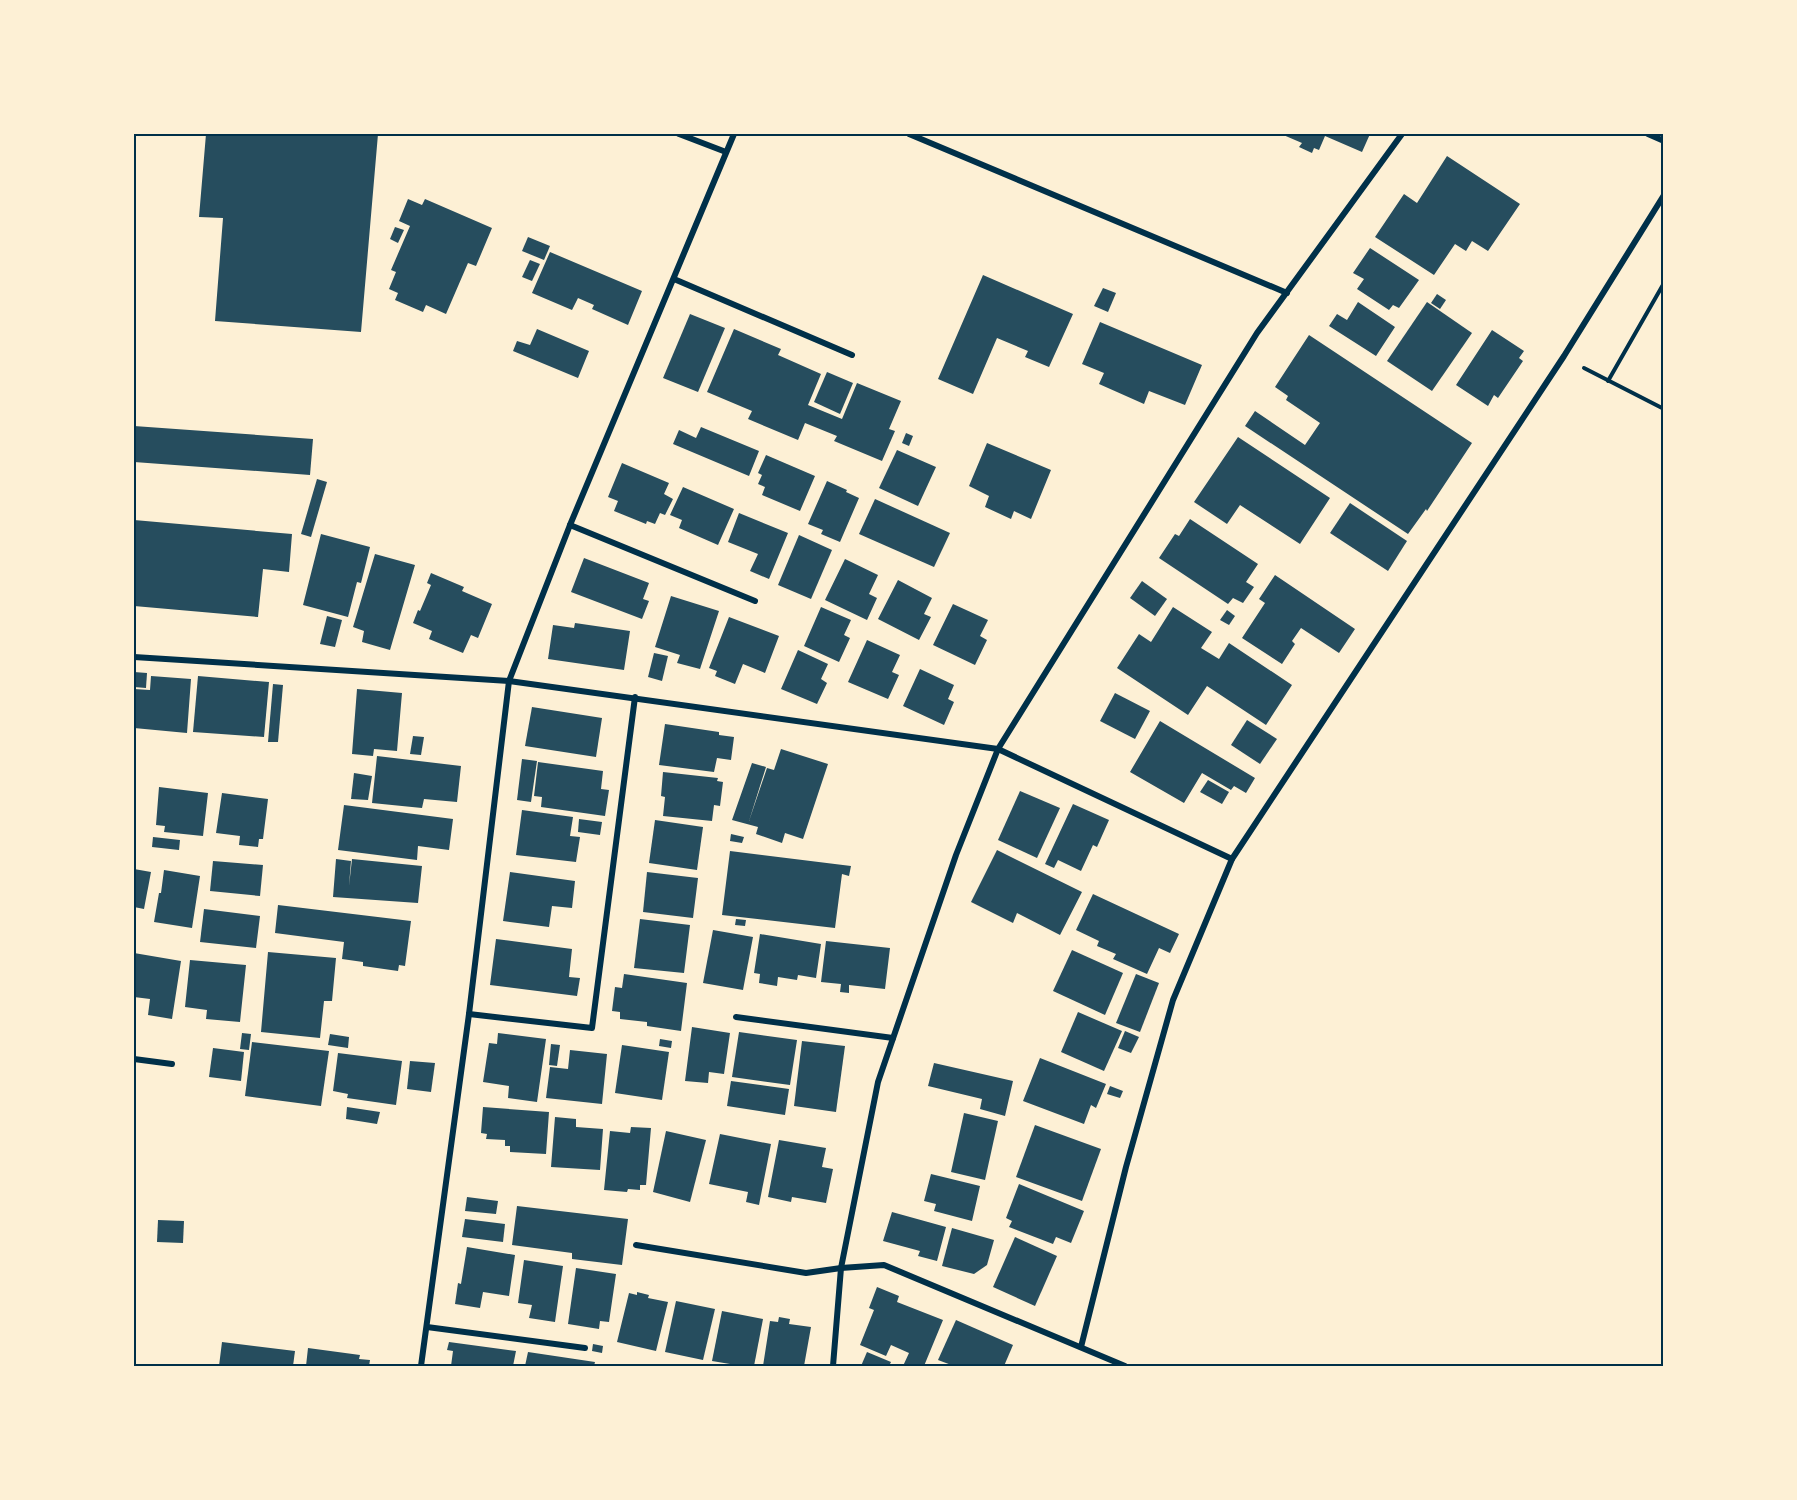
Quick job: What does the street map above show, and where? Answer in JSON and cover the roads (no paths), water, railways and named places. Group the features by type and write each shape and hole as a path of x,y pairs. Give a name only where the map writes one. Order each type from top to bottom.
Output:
{"street":[{"path":"679,134 726,152"},
{"path":"421,1366 469,1014 509,681 570,525 734,134"},
{"path":"909,134 1287,293"},
{"path":"833,1366 841,1268 879,1082 956,855 998,749 1257,333 1402,134"},
{"path":"1648,134 1664,141"},
{"path":"1081,1347 1126,1167 1173,1000 1232,859 1564,356 1664,195"},
{"path":"674,279 852,355"},
{"path":"570,525 755,601"},
{"path":"134,657 509,681 998,749 1232,859"},
{"path":"469,1014 592,1028 635,697"},
{"path":"736,1017 893,1038"},
{"path":"134,1059 172,1064"},
{"path":"636,1245 806,1273 884,1265 1125,1366"},
{"path":"427,1327 585,1348"}]}
